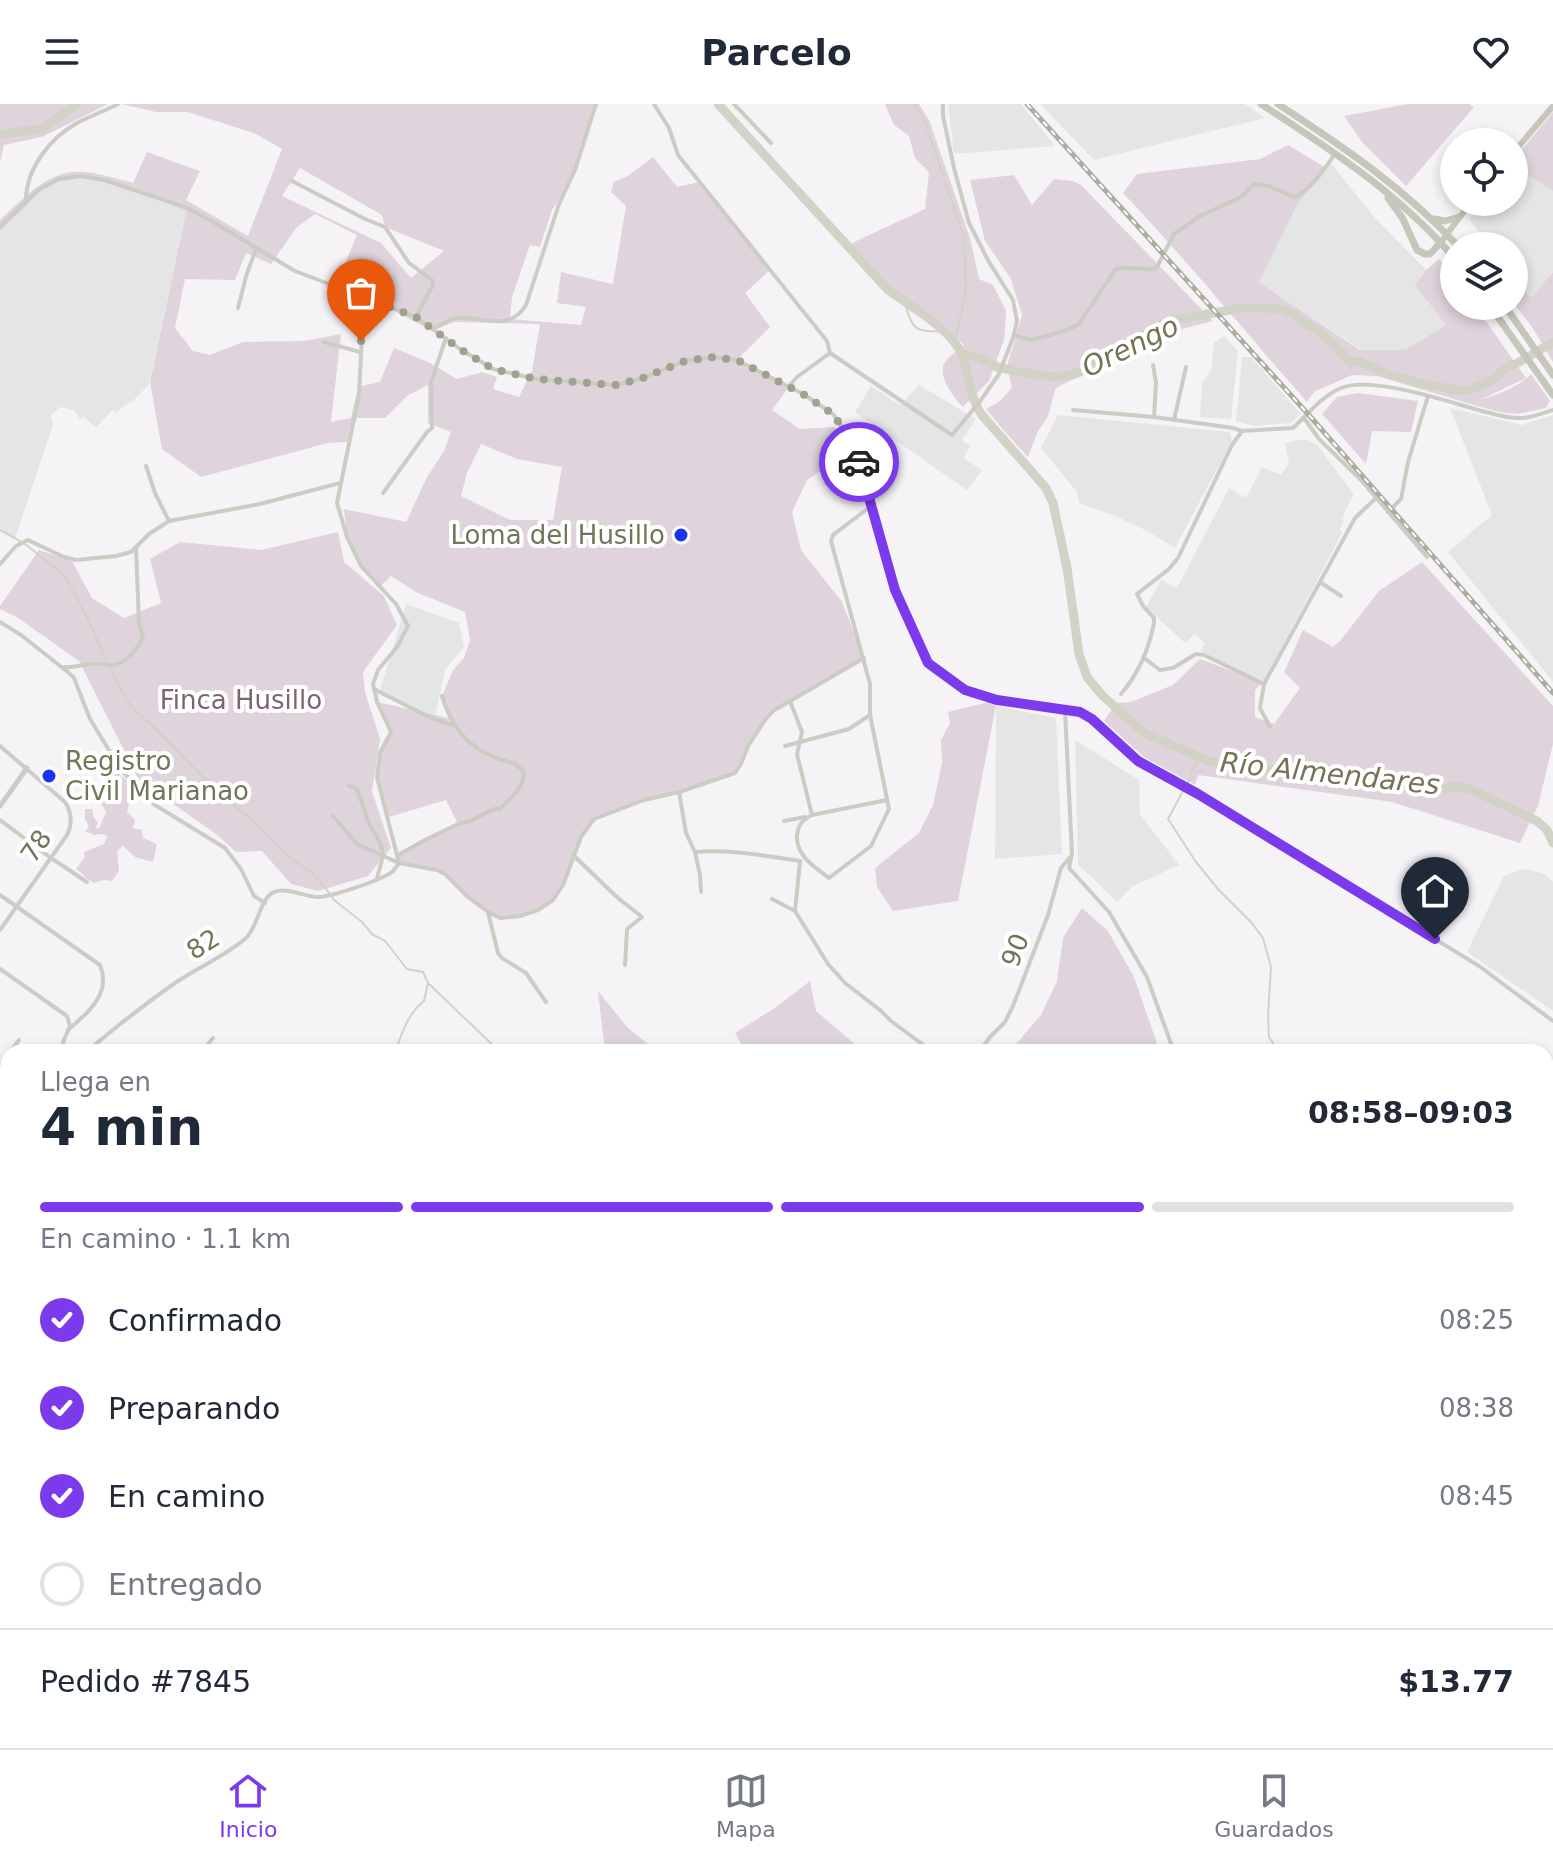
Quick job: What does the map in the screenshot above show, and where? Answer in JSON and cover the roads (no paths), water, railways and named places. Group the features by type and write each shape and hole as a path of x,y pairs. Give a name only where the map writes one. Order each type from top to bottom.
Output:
{"highway":[{"path":"1261,104 1370,179 1440,241"},
{"path":"1278,104 1359,158 1431,218 1448,221 1459,217"},
{"path":"1370,179 1398,211 1420,252 1430,254 1440,243"},
{"path":"1426,213 1444,232"},
{"path":"1500,320 1553,395"},
{"path":"1515,320 1553,375"}],"main road":[{"path":"1528,135 1553,106"},
{"path":"1448,232 1459,217"}],"street":[{"path":"26,202 26,189 35,164 54,142 79,122 118,104"},
{"path":"434,328 453,319 512,319 522,311 559,204 575,170 596,104"},
{"path":"654,104 669,128 678,155 827,341 830,353 952,435 981,400 1001,368 1017,321 1013,300 969,223 954,168 943,104"},
{"path":"734,104 771,143"},
{"path":"1014,335 1031,340 1057,331 1071,330 1079,324 1115,270 1154,269 1174,234 1200,216 1237,201 1254,184 1269,186 1294,197 1302,193 1335,154"},
{"path":"0,227 40,189 59,179 80,176 104,180 187,208 304,275 416,317 493,369 536,379 616,385 685,361 713,357 737,360 833,414 848,436 860,466 895,590 928,663 965,690 997,700 1080,712 1138,761 1198,794 1479,966 1553,1021"},
{"path":"292,181 385,227 409,263 432,280 433,285 416,317"},
{"path":"238,308 256,249"},
{"path":"0,622 74,678 90,719 121,770 155,805 225,848 241,869 254,896 265,903 271,894 280,891 325,897 393,872 399,863 398,855 377,777 380,753 391,732 377,702 373,684 378,670 397,647 408,626 396,604 361,566 347,537 337,503 359,394 364,297"},
{"path":"383,493 432,428 431,382 446,338"},
{"path":"324,342 361,352"},
{"path":"789,387 797,377 830,353"},
{"path":"1153,365 1156,382 1154,417"},
{"path":"1174,420 1186,367"},
{"path":"1073,410 1154,417 1242,431 1293,428 1325,397 1354,384 1376,385 1428,396 1506,418 1522,418 1553,410"},
{"path":"1388,512 1401,499 1408,462 1428,396"},
{"path":"1304,418 1319,439 1427,557"},
{"path":"1121,694 1144,658 1152,633 1154,618 1137,594 1178,558 1232,445 1242,431"},
{"path":"146,466 169,521"},
{"path":"0,564 19,544 28,540 76,560 116,556 131,552 149,534 169,521 260,504 340,483"},
{"path":"1270,727 1260,708 1264,684 1355,518 1376,498"},
{"path":"695,852 747,853 801,859 829,878 871,846 889,809 870,715 870,684 831,541 833,535 870,507"},
{"path":"61,666 120,664 138,647 143,636 139,624 136,548"},
{"path":"1319,581 1341,596"},
{"path":"1144,658 1160,670 1173,668 1196,654 1204,655 1264,684"},
{"path":"333,816 357,844 399,863 445,874 468,897 500,918 520,916 538,910 553,900 563,885 581,837 594,819 644,800 735,773 748,746 773,711 864,658"},
{"path":"374,689 427,716 454,725"},
{"path":"398,855 458,824 500,809 524,780 524,772 515,763 485,753 459,733 442,696"},
{"path":"790,701 802,732 797,754 809,816"},
{"path":"1065,710 1072,854 1069,868 1109,912 1147,977 1171,1044"},
{"path":"785,746 849,729 870,715"},
{"path":"0,746 27,768 0,806"},
{"name":"78","path":"0,930 67,835 72,821 65,802 27,768"},
{"path":"349,786 357,789 369,824 381,844 383,856 377,878"},
{"path":"679,792 686,833 695,852 701,892"},
{"path":"784,821 887,800"},
{"path":"795,911 801,859 796,832 809,816"},
{"path":"0,820 87,882"},
{"name":"90","path":"986,1044 1005,1022 1013,1006 1048,915 1061,868 1072,854"},
{"path":"574,856 642,917 627,929 625,965"},
{"path":"0,895 100,965 104,981 100,995 88,1013 68,1030"},
{"path":"772,899 795,911 828,964 845,983 922,1044"},
{"name":"82","path":"95,1044 177,982 244,940 255,926 265,903"},
{"path":"488,912 498,953 526,973 546,1002"},
{"path":"0,969 64,1014 70,1026 64,1044"},
{"path":"208,1044 213,1038"},
{"path":"16,1044 19,1040"}],"waterway":[{"name":"Río Almendares","path":"0,134 41,129 77,104"},
{"name":"Río Almendares","path":"718,104 887,289 940,327 957,345 981,414 1046,488 1053,503 1067,568 1079,654 1087,677 1144,733 1211,762 1243,769 1332,773 1470,789 1537,821 1547,830 1553,843"},
{"name":"Río Almendares","path":"914,104 924,119 964,238 966,289 955,342"},
{"path":"905,303 916,327 925,331 942,331"},
{"name":"Orengo","path":"962,354 1020,372 1052,377 1072,375 1169,321 1241,308 1282,309 1316,329 1351,363 1358,361 1422,384 1469,390 1493,380 1509,365 1553,342"},
{"path":"0,530 20,541"},
{"path":"25,544 64,575 117,683 138,713 285,854 312,873 334,900 372,934 385,941 407,969 423,972 428,983 492,1044"},
{"path":"1188,783 1198,756"},
{"path":"1183,791 1168,819 1196,862 1263,938 1271,967 1268,1015 1269,1037 1274,1044"},
{"path":"398,1044 409,1018 424,1001 428,983"}],"railway":[{"path":"1027,104 1308,414 1553,693"}],"place":[{"name":"Loma del Husillo","path":"681,535"},
{"name":"Registro Civil Marianao","path":"49,776"}],"park label":[{"name":"Finca Husillo","path":"241,700"}]}
